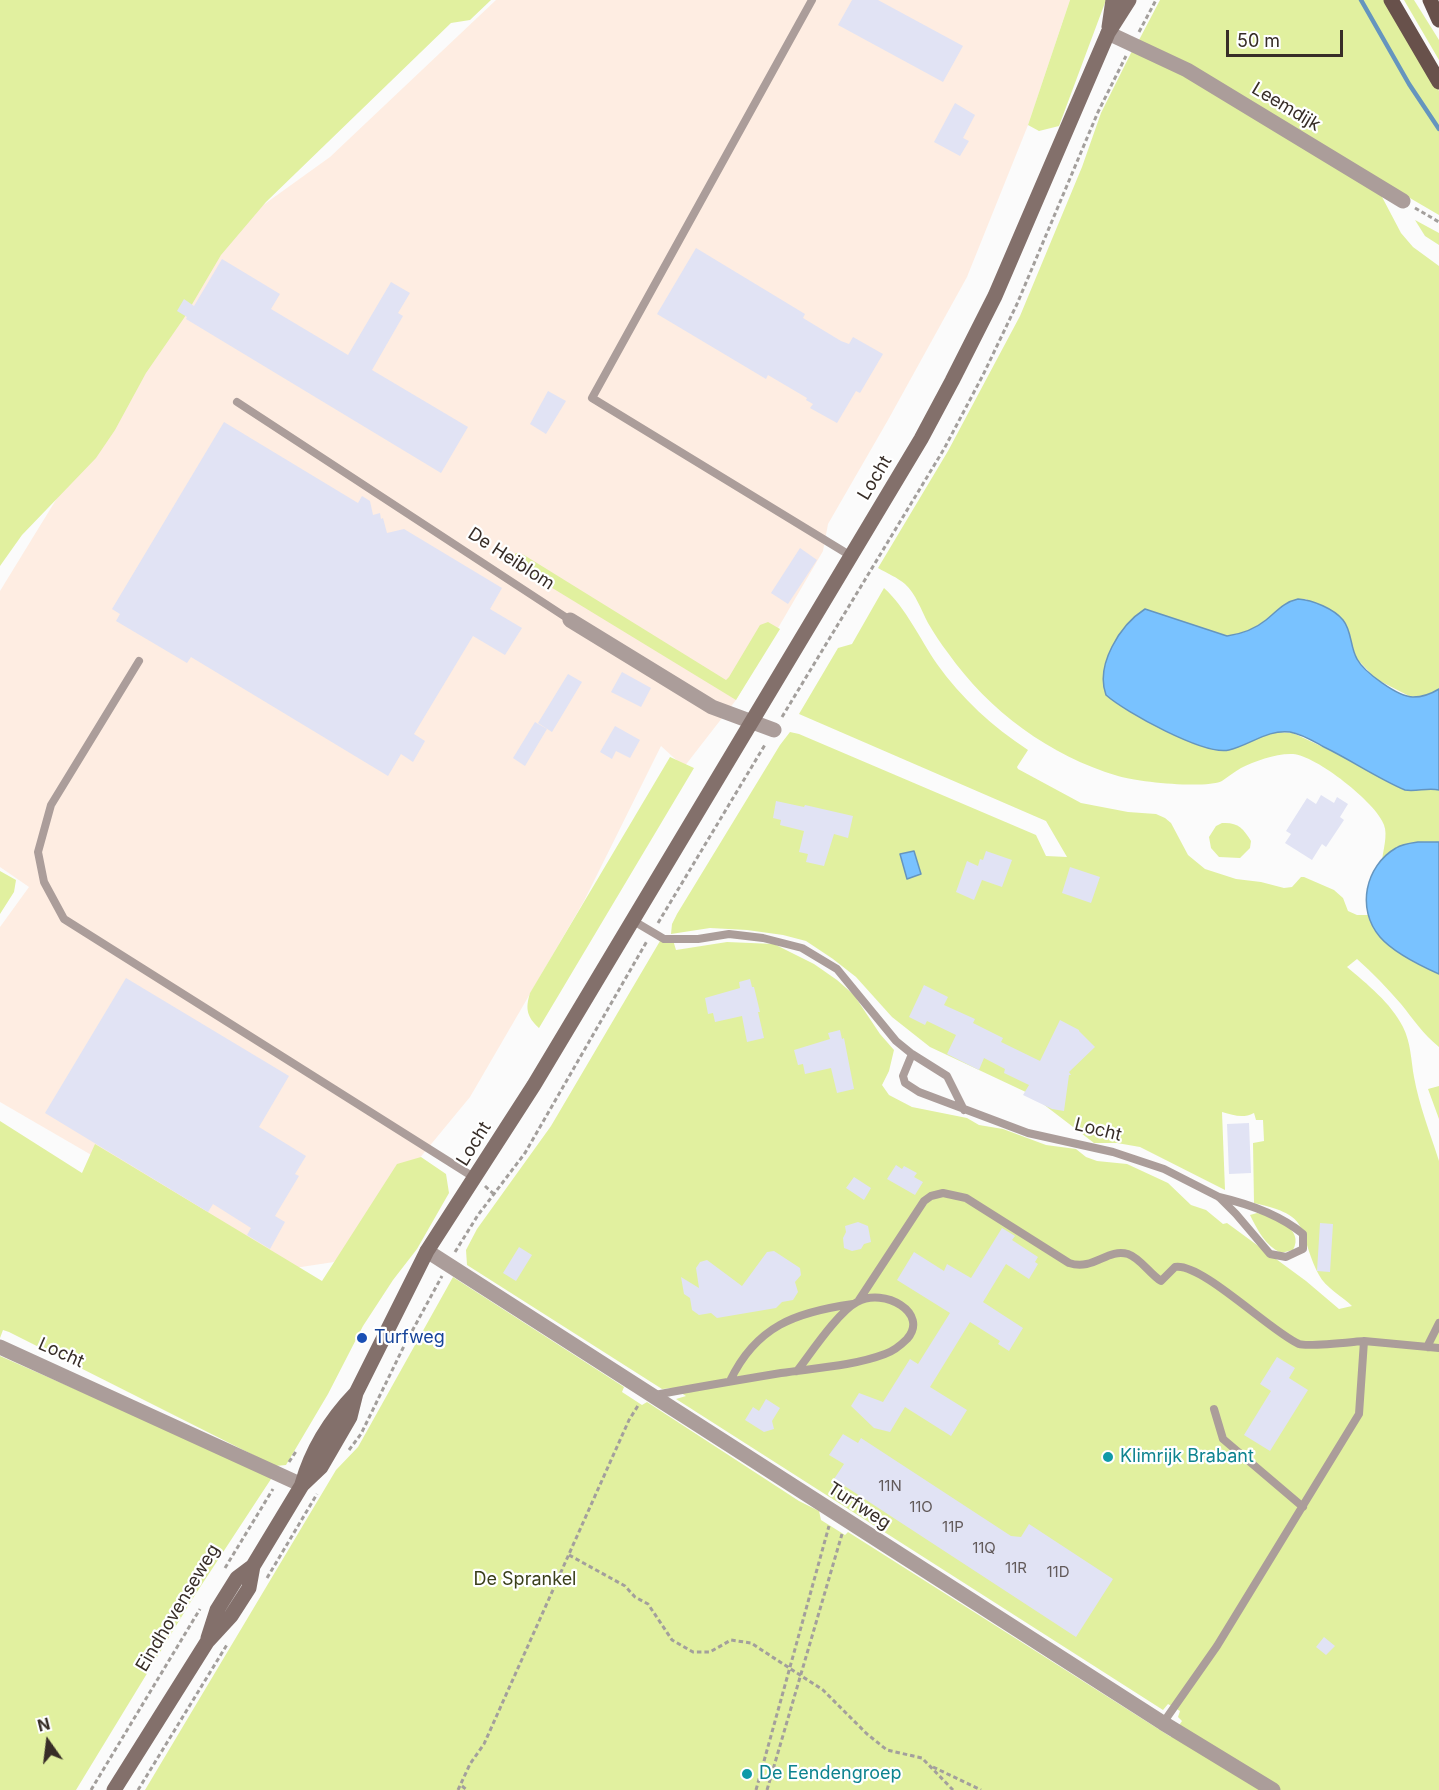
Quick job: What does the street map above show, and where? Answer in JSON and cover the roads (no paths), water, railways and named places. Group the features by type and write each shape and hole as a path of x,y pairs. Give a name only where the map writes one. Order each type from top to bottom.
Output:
{"main road":[{"path":"1391,0 1439,82"},
{"path":"1430,0 1439,20"}],"street":[{"name":"Locht","path":"1108,33 1113,0"},
{"name":"Locht","path":"0,1347 302,1485 309,1460 338,1411 356,1393 444,1223 475,1178 632,920 921,439 989,307 1108,33 1129,0"},
{"name":"Leemdijk","path":"1108,33 1187,70 1403,201"},
{"name":"De Heiblom","path":"570,620 712,707 774,730"},
{"name":"Turfweg","path":"428,1251 840,1517 1163,1723 1273,1790"},
{"name":"Eindhovenseweg","path":"114,1790 207,1642 217,1610 237,1578 253,1566 302,1485"}],"lane":[{"path":"812,0 592,398 851,556"},
{"name":"De Heiblom","path":"237,402 570,620"},
{"path":"140,661 51,806 38,852 44,882 64,919 475,1178"},
{"path":"632,920 664,939 698,939 729,934 763,938 802,948 837,969 896,1041 912,1054 948,1076 964,1110"},
{"name":"Locht","path":"912,1054 903,1076 904,1083 919,1092 1028,1133 1113,1152 1164,1169 1219,1197 1248,1204 1291,1224 1303,1234 1303,1249 1286,1257 1270,1254 1219,1197"},
{"path":"797,1371 836,1321 856,1302 924,1201 936,1194 951,1193 966,1198 1069,1263 1078,1266 1090,1264 1108,1256 1126,1254 1134,1257 1161,1281 1174,1267 1184,1267 1208,1280 1301,1345 1364,1341 1439,1348"},
{"path":"650,1394 829,1367 885,1354 902,1345 910,1336 914,1328 912,1318 907,1310 898,1303 886,1297 876,1296 804,1314 775,1327 753,1346 736,1368 730,1381"},
{"path":"1427,1347 1439,1323"},
{"path":"1163,1723 1217,1646 1359,1414 1364,1341"},
{"path":"1214,1409 1223,1439 1303,1507"}],"water":[{"path":"1298,599 1323,606 1339,616 1346,624 1357,659 1374,677 1391,688 1413,697 1427,695 1439,689 1439,790 1405,790 1307,738 1290,732 1267,735 1229,750 1202,746 1185,740 1130,712 1106,695 1103,683 1104,671 1112,647 1127,625 1145,609 1227,636 1253,628 1285,605"},
{"path":"1418,842 1439,842 1439,974 1408,958 1386,943 1373,926 1368,914 1367,889 1377,866 1396,848"},
{"path":"914,851 921,874 907,879 900,854"}],"waterway":[{"path":"1361,0 1409,84 1439,129"}],"place":[{"name":"Turfweg","path":"362,1338"},
{"name":"Klimrijk Brabant","path":"1108,1457"},
{"name":"De Eendengroep","path":"747,1774"}],"park label":[{"name":"De Sprankel","path":"525,1580"}]}
